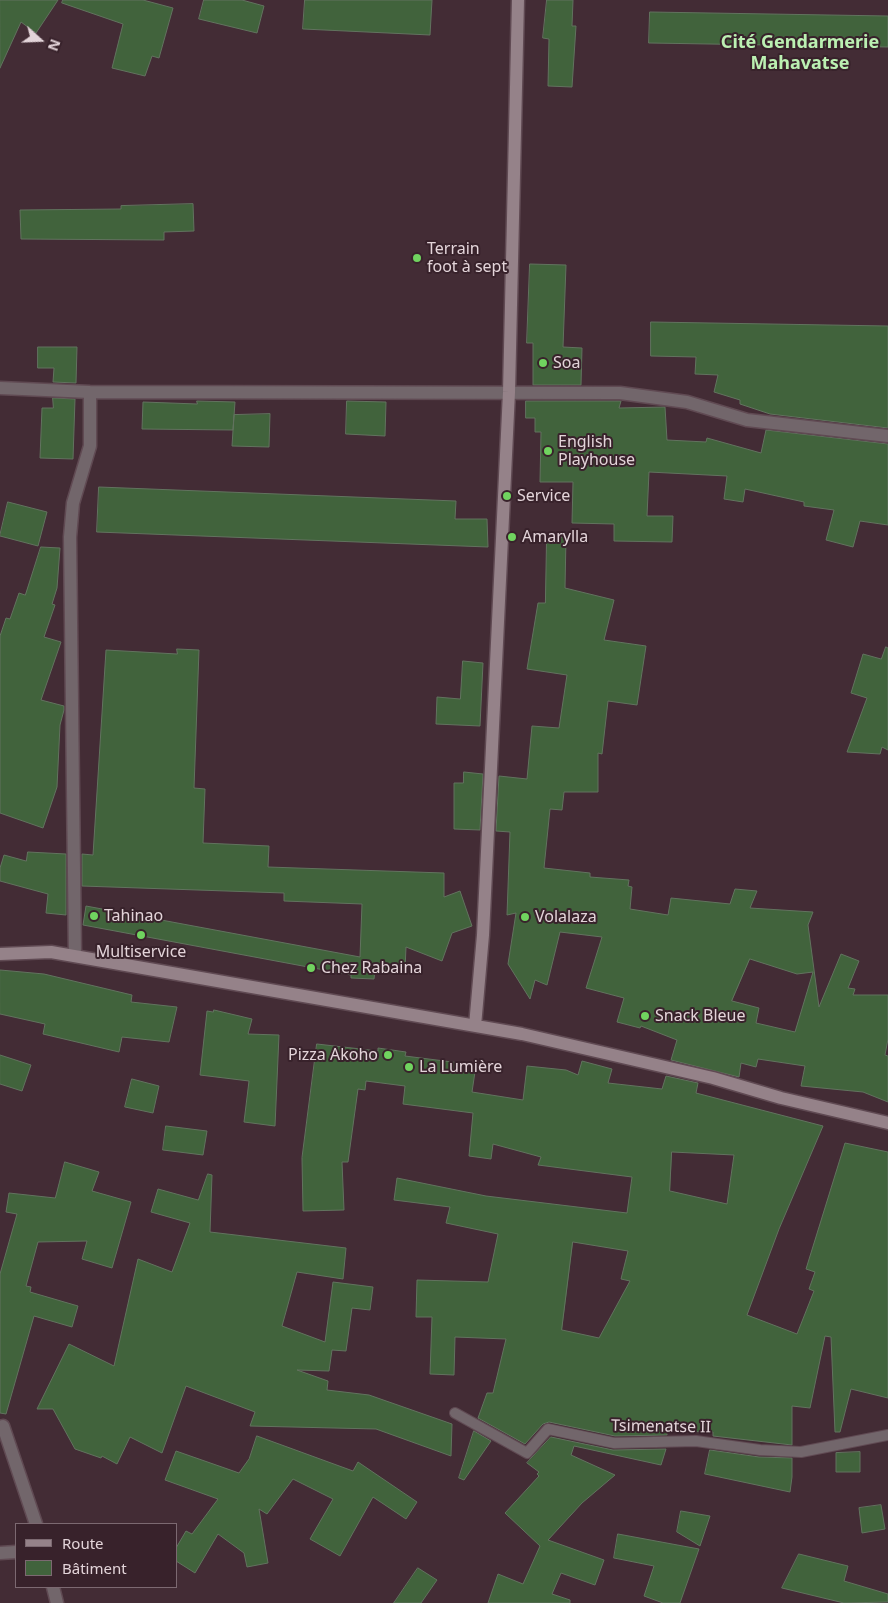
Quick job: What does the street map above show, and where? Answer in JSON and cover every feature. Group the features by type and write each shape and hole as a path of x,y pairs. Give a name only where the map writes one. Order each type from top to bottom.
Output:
{"street":[{"path":"475,1026 482,934 509,392 518,0"},
{"path":"0,388 90,392 620,393 687,402 747,420 888,436"},
{"path":"75,956 70,538 73,503 90,446 90,392"},
{"path":"0,954 38,952 75,956 522,1034 684,1071 781,1098 888,1123"},
{"path":"3,1426 36,1523"},
{"path":"0,1553 15,1552"},
{"path":"53,1588 57,1603"}],"lane":[{"name":"Tsimenatse II","path":"455,1413 527,1453 548,1429 614,1443 696,1441 760,1450 801,1452 888,1435"}],"building":[{"path":"0,0 58,0 36,33 21,22 0,68"},
{"path":"63,0 143,0 173,8 159,58 152,56 145,76 112,68 123,24 62,3"},
{"path":"204,0 242,0 264,6 257,33 199,19"},
{"path":"305,0 432,0 430,35 303,29"},
{"path":"547,0 573,0 572,26 576,26 572,87 548,86 549,39 543,38"},
{"path":"650,12 888,16 888,47 649,43"},
{"path":"193,204 194,231 164,232 164,240 21,239 20,210 121,209 121,206"},
{"path":"530,264 566,265 563,347 582,348 581,385 533,385 533,343 527,343"},
{"path":"651,322 888,326 888,428 770,414 740,404 740,400 714,392 718,375 695,374 696,357 651,356"},
{"path":"38,347 77,347 76,383 53,382 54,368 38,368"},
{"path":"53,398 75,399 73,459 40,458 42,408 53,408"},
{"path":"197,401 235,402 233,430 142,429 143,402 197,404"},
{"path":"347,401 386,402 385,436 346,434"},
{"path":"526,401 621,401 619,408 665,407 667,440 706,442 707,438 761,453 766,430 888,444 888,525 860,521 853,547 826,540 834,510 804,506 804,502 745,489 743,502 724,499 727,476 649,472 647,516 673,516 672,542 614,541 614,524 572,523 573,482 540,482 541,432 535,432 535,418 526,418"},
{"path":"270,414 269,447 232,446 234,415"},
{"path":"99,487 456,501 455,519 487,519 488,547 97,532"},
{"path":"8,502 47,512 38,546 0,536"},
{"path":"547,537 566,537 565,588 614,600 604,640 646,646 637,705 608,701 602,754 598,753 598,792 564,792 562,810 550,809 544,868 590,873 590,877 629,880 628,886 632,887 630,909 668,915 671,898 730,904 735,889 757,891 750,908 813,912 808,925 819,1007 841,954 859,961 848,988 855,989 853,995 888,995 888,1039 885,1055 888,1056 888,1102 863,1092 801,1086 805,1066 758,1059 756,1067 741,1063 739,1077 671,1060 677,1040 641,1026 640,1028 617,1022 624,998 586,988 602,937 560,932 547,985 535,980 530,999 508,964 516,913 507,915 510,832 496,831 499,776 527,779 532,726 559,728 567,675 527,669 538,603 545,603","holes":["750,959 797,974 813,972 795,1032 756,1023 759,1008 732,1001"]},
{"path":"41,547 60,548 57,588 52,604 55,605 44,637 61,642 41,700 64,706 60,725 57,787 43,828 0,813 0,636 6,618 10,619 19,593 25,595"},
{"path":"886,647 888,648 888,750 882,747 880,754 847,752 867,698 851,693 863,654 881,659"},
{"path":"177,649 199,650 194,788 205,789 203,843 269,846 268,867 444,873 444,897 460,891 472,926 452,933 442,961 406,947 405,970 375,969 374,979 351,978 351,975 83,925 86,906 360,957 362,904 284,901 284,893 82,886 82,854 93,855 106,650 177,654"},
{"path":"463,661 483,663 480,726 436,724 437,697 460,699"},
{"path":"464,772 483,774 480,830 454,829 454,783 463,783"},
{"path":"28,852 66,854 66,915 46,913 48,894 0,881 0,868 4,855 26,861"},
{"path":"0,970 44,974 132,995 131,1002 177,1007 169,1042 122,1037 119,1052 43,1034 45,1024 0,1014"},
{"path":"214,1010 252,1019 248,1034 279,1035 275,1126 244,1122 249,1081 200,1075 207,1011 213,1012"},
{"path":"317,1044 378,1051 378,1048 406,1052 405,1056 476,1065 472,1092 523,1100 527,1066 566,1070 578,1075 582,1061 612,1069 608,1083 662,1089 666,1076 698,1083 696,1093 823,1126 779,1229 747,1315 797,1334 814,1291 809,1289 815,1272 806,1269 845,1143 888,1152 888,1398 851,1389 840,1432 835,1432 831,1337 825,1336 810,1408 792,1406 792,1445 713,1436 713,1432 667,1431 667,1435 615,1436 549,1422 543,1424 525,1444 478,1418 487,1393 493,1393 506,1339 455,1337 454,1375 430,1374 432,1317 416,1317 417,1280 488,1282 498,1234 446,1223 450,1207 394,1200 397,1178 486,1196 627,1213 632,1177 538,1165 541,1157 493,1144 491,1159 469,1156 473,1113 403,1104 405,1086 366,1081 365,1090 358,1089 348,1162 342,1162 344,1210 303,1211 302,1158","holes":["672,1152 734,1155 727,1204 670,1191","573,1242 628,1251 621,1279 630,1281 599,1338 562,1330"]},
{"path":"0,1055 31,1065 22,1091 0,1084"},
{"path":"132,1079 159,1086 153,1113 125,1107"},
{"path":"166,1126 207,1131 203,1155 163,1150"},
{"path":"65,1162 99,1172 92,1191 131,1202 112,1268 82,1259 87,1241 38,1242 26,1286 31,1287 30,1292 78,1306 72,1327 34,1316 6,1414 0,1413 0,1274 17,1214 6,1212 9,1193 55,1198"},
{"path":"208,1174 212,1175 210,1232 346,1248 343,1279 297,1272 282,1326 325,1342 333,1282 373,1287 370,1310 352,1308 346,1351 332,1350 329,1371 297,1370 328,1381 327,1390 369,1395 452,1424 451,1456 376,1429 250,1426 255,1412 186,1386 162,1453 130,1437 117,1464 102,1456 101,1458 75,1449 53,1409 37,1409 69,1344 114,1366 138,1259 172,1272 190,1223 151,1212 158,1189 198,1200"},
{"path":"474,1431 491,1441 464,1480 459,1478"},
{"path":"257,1436 353,1471 358,1462 417,1502 406,1519 373,1497 340,1556 310,1539 333,1499 293,1479 267,1514 259,1509 268,1563 247,1567 244,1553 218,1534 195,1573 178,1562 178,1545 186,1531 192,1534 218,1499 165,1480 176,1451 239,1473 249,1459"},
{"path":"551,1437 613,1450 666,1449 661,1465 574,1446 571,1455 615,1475 582,1503 548,1540 604,1560 595,1585 561,1573 552,1594 570,1600 570,1603 488,1603 498,1574 523,1584 540,1546 505,1513 539,1476 537,1474 539,1472 527,1463"},
{"path":"710,1450 759,1457 792,1458 790,1492 705,1474"},
{"path":"860,1452 860,1472 836,1472 836,1453"},
{"path":"881,1505 885,1529 862,1533 859,1508"},
{"path":"681,1511 710,1516 700,1546 677,1532"},
{"path":"618,1534 699,1549 680,1603 663,1603 644,1596 654,1566 614,1558"},
{"path":"799,1554 848,1566 844,1581 888,1594 888,1602 844,1603 782,1588"},
{"path":"418,1568 437,1580 421,1603 394,1603"}],"place":[{"name":"Terrain foot à sept","path":"417,258"},
{"name":"Soa","path":"543,363"},
{"name":"English Playhouse","path":"548,451"},
{"name":"Service","path":"507,496"},
{"name":"Amarylla","path":"512,537"},
{"name":"Tahinao","path":"94,916"},
{"name":"Volalaza","path":"525,917"},
{"name":"Multiservice","path":"141,935"},
{"name":"Chez Rabaina","path":"311,968"},
{"name":"Snack Bleue","path":"645,1016"},
{"name":"Pizza Akoho","path":"388,1055"},
{"name":"La Lumière","path":"409,1067"}],"district":[{"name":"Cité Gendarmerie Mahavatse","path":"800,53"}]}
